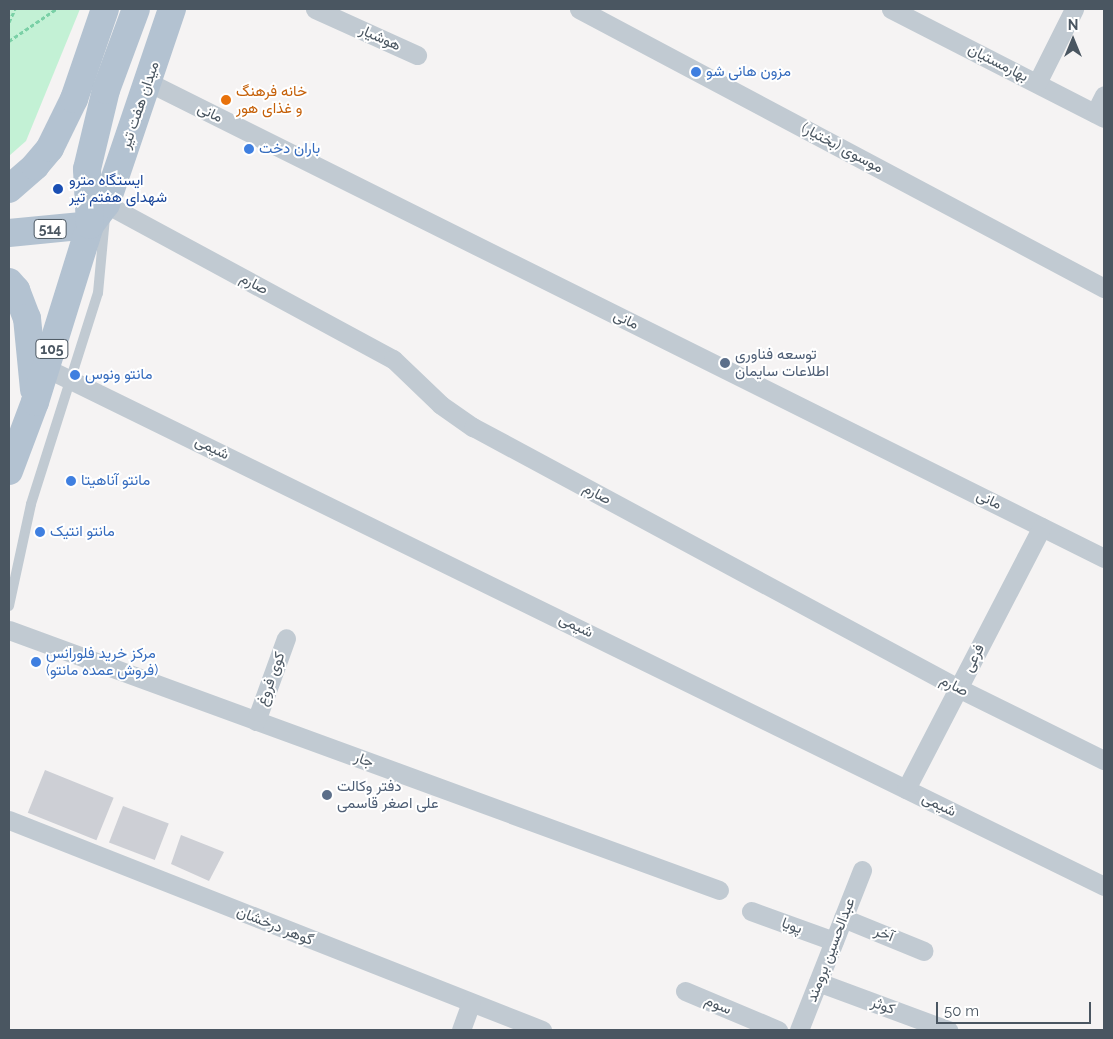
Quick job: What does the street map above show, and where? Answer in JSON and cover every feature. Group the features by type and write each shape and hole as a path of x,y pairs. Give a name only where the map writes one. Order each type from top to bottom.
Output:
{"main road":[{"path":"13,186 50,148 74,99 105,9"},
{"name":"105","path":"9,471 35,402 98,215 87,169 106,90 136,9"},
{"name":"میدان هفت تیر","path":"98,215 148,82 172,9"},
{"name":"514","path":"9,233 98,215"},
{"path":"9,282 16,290 27,318 35,402"}],"street":[{"name":"هوشیار","path":"315,9 417,55"},
{"name":"موسوی (بختیار)","path":"579,9 1104,288"},
{"name":"بهارمستیان","path":"891,9 1099,115"},
{"path":"1037,83 1074,9"},
{"name":"مانی","path":"148,82 1104,558"},
{"path":"1099,115 1104,95"},
{"name":"صارم","path":"98,215 393,359 441,404 473,427 958,688 1104,760"},
{"name":"شیمی","path":"46,368 1104,886"},
{"name":"فرعی","path":"906,789 1042,527"},
{"name":"جار","path":"9,630 719,890"},
{"name":"کوی فروغ","path":"256,721 286,638"},
{"name":"گوهر درخشان","path":"9,820 542,1030"},
{"name":"عبدالحسین برومند","path":"799,1030 862,870"},
{"name":"پویا","path":"751,911 834,941"},
{"name":"آخر","path":"844,918 924,951"},
{"name":"کوثر","path":"818,982 948,1030"},
{"name":"سوم","path":"685,991 778,1030"},
{"path":"461,1030 471,1003"}],"lane":[{"path":"9,606 31,504 98,293 98,215"}],"path":[{"path":"9,22 15,9"},
{"path":"9,41 56,9"}],"green space":[{"path":"9,9 80,9 26,141 9,156"}],"building":[{"path":"45,770 114,798 96,840 28,813"},
{"path":"123,806 169,824 155,860 109,842"},
{"path":"181,835 224,852 209,881 171,864"}],"place":[{"name":"مزون هانی شو","path":"696,72"},
{"name":"خانه فرهنگ و غذای هور","path":"226,100"},
{"name":"باران دخت","path":"249,149"},
{"name":"ایستگاه مترو شهدای هفتم تیر","path":"58,189"},
{"name":"توسعه فناوری اطلاعات سایمان","path":"725,363"},
{"name":"مانتو ونوس","path":"75,375"},
{"name":"مانتو آناهیتا","path":"71,481"},
{"name":"مانتو انتیک","path":"40,532"},
{"name":"مرکز خرید فلورانس (فروش عمده مانتو)","path":"36,662"},
{"name":"دفتر وکالت علی اصغر قاسمی","path":"327,795"}]}
